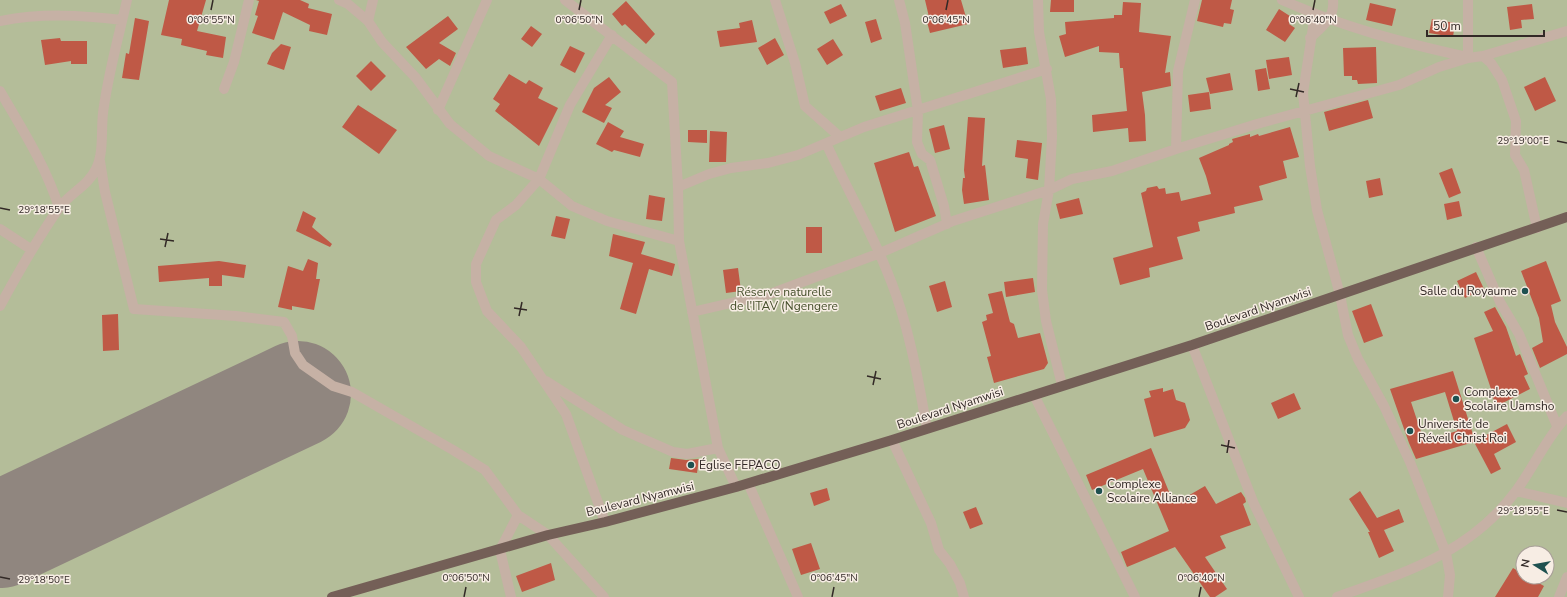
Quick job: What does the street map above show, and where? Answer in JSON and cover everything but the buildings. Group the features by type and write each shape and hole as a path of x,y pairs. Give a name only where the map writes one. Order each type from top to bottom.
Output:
{"main road":[{"name":"Boulevard Nyamwisi","path":"332,597 500,550 548,534 605,522 736,488 892,440 1192,345 1567,217"}],"street":[{"path":"128,0 122,20 103,108 100,161 105,192 134,309 236,316 284,322 292,336 295,353 303,365 333,386 352,392 485,470 518,515 548,534 604,597"},
{"path":"224,89 234,62 249,0"},
{"path":"339,0 348,4 368,21 382,42 416,78 438,110 450,124 489,156 539,179 572,206 608,222 679,241"},
{"path":"368,21 374,0"},
{"path":"438,110 487,0"},
{"path":"565,0 672,82 678,187 679,241 718,448 736,488"},
{"path":"775,0 795,63 805,106 840,137"},
{"path":"899,0 905,23 918,111 917,142 922,154 930,160 944,206 947,224"},
{"path":"1038,0 1039,32 1047,69 1051,98 1052,136 1049,190 1043,224 1042,290 1046,321 1062,385"},
{"path":"1176,149 1178,70 1195,0"},
{"path":"1282,0 1329,20 1392,40 1468,58"},
{"path":"1310,38 1329,20 1333,7 1333,0"},
{"path":"1468,0 1468,58"},
{"path":"1315,14 1310,38 1303,93 1310,166 1317,210 1340,295 1348,335 1358,359 1384,406 1410,462 1446,553 1450,575 1448,597"},
{"path":"0,21 50,15 85,15 122,20"},
{"path":"692,312 770,294 880,253 947,224 1049,190 1072,179 1112,171 1257,124 1306,112 1399,85 1439,67 1468,58 1483,56 1567,31"},
{"path":"605,522 566,414 521,348 487,311 476,282 476,264 496,220 516,205 539,179 570,104 612,35"},
{"path":"1483,56 1491,63 1502,80 1516,121 1516,155 1524,170 1537,228"},
{"path":"678,187 709,174 731,168 768,163 798,155 864,127 1047,69"},
{"path":"0,91 37,155 54,191 59,208"},
{"path":"826,143 880,253 901,309 917,369 927,429"},
{"path":"0,306 32,250 59,208 71,194 86,184 96,170 100,161"},
{"path":"0,229 32,250"},
{"path":"1476,247 1500,302 1519,334 1558,426"},
{"path":"1192,345 1254,504 1299,597"},
{"path":"541,378 622,430 673,452 687,454 718,448"},
{"path":"1034,394 1135,597"},
{"path":"1337,597 1410,570 1446,553 1475,534 1499,511 1516,491 1558,426 1567,416"},
{"path":"892,440 931,523 939,550 950,564 960,583 964,597"},
{"path":"748,484 798,597"},
{"path":"1516,491 1567,503"},
{"path":"511,597 500,550 518,515"},
{"path":"1559,597 1567,577"}],"green space":[{"name":"Réserve naturelle de l'ITAV (Ngengere","path":"0,0 1567,0 1567,597 0,597"}],"runway":[{"path":"0,535 298,394"}],"place":[{"name":"Salle du Royaume","path":"1525,291"},
{"name":"Complexe Scolaire Uamsho","path":"1456,399"},
{"name":"Université de Réveil Christ Roi","path":"1410,431"},
{"name":"Église FEPACO","path":"691,465"},
{"name":"Complexe Scolaire Alliance","path":"1099,491"}]}
